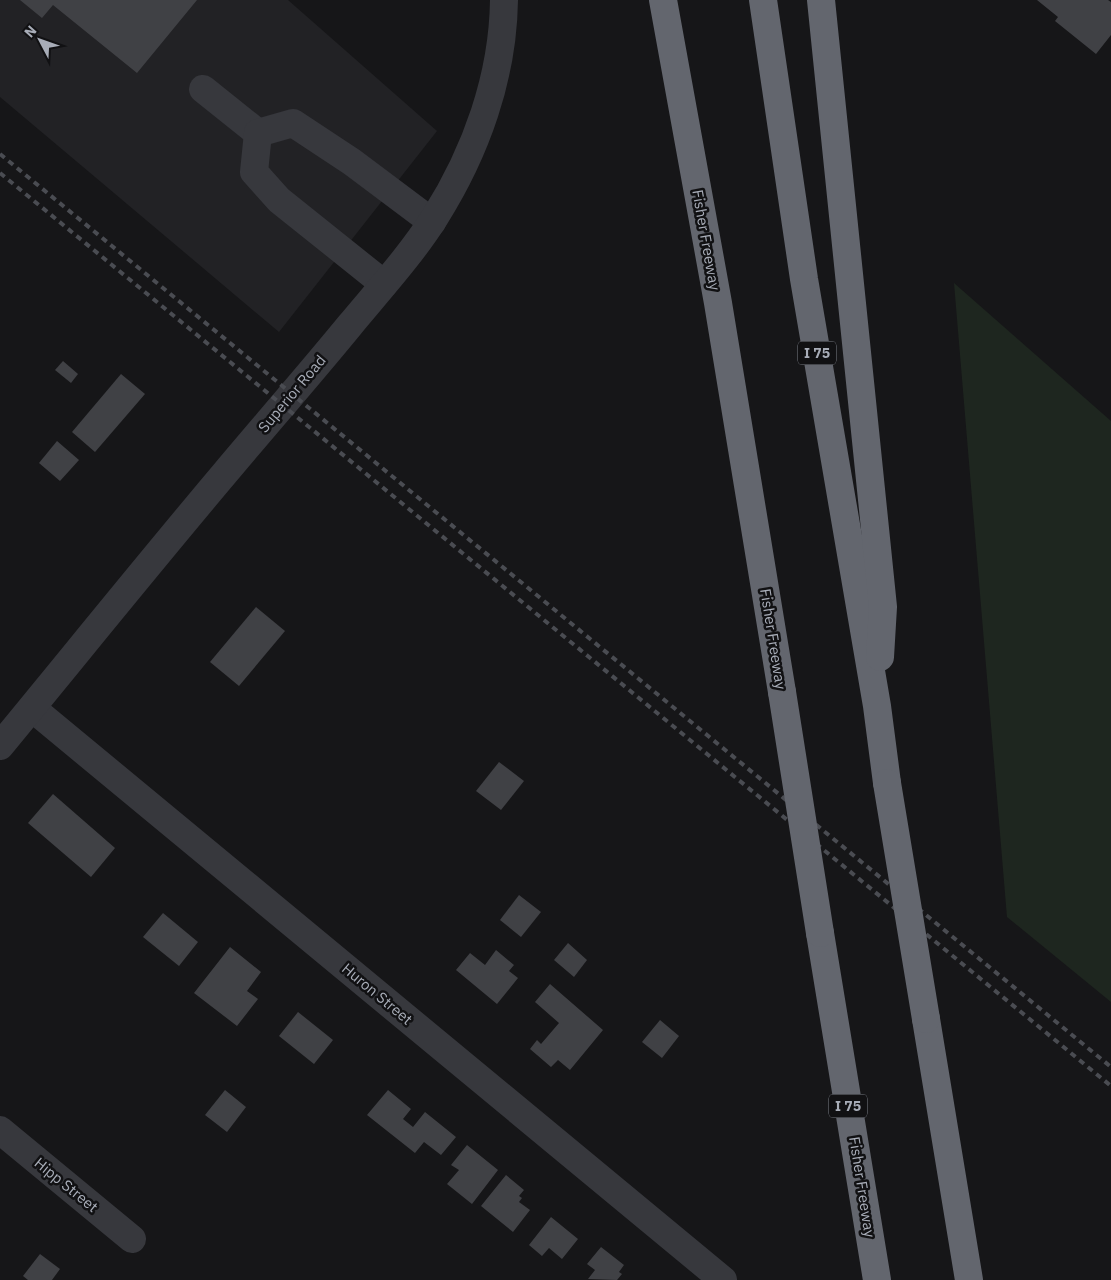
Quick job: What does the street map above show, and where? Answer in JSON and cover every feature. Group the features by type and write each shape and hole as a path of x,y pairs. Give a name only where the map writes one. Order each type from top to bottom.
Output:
{"highway":[{"name":"Fisher Freeway","path":"663,0 718,304 877,1280"},
{"name":"I 75","path":"763,0 804,279 877,706 887,783 969,1280"},
{"path":"821,0 883,607 877,706"}],"street":[{"name":"Superior Road","path":"0,746 384,284 432,222 454,185 486,110 497,70 502,38 504,0"},
{"path":"203,89 258,133"},
{"path":"258,133 293,123 352,162 432,222"},
{"path":"258,133 254,172 279,200 384,284"},
{"name":"Huron Street","path":"32,708 723,1280"},
{"name":"Hipp Street","path":"0,1130 132,1239"}],"shaded area":[{"path":"0,0 288,0 437,131 279,332 0,97"},
{"path":"954,283 1111,421 1111,1002 1007,917"}],"building":[{"path":"20,0 197,0 137,73 53,5 42,18"},
{"path":"1037,0 1108,0 1111,2 1111,35 1096,54 1055,21 1058,17"},
{"path":"63,361 78,374 71,383 55,370"},
{"path":"121,374 145,394 95,452 72,432"},
{"path":"57,441 79,460 60,481 39,463"},
{"path":"256,607 285,631 239,686 210,662"},
{"path":"499,762 524,781 501,810 476,791"},
{"path":"53,794 115,848 91,877 28,823"},
{"path":"519,895 541,912 521,937 500,920"},
{"path":"163,913 198,942 179,966 143,937"},
{"path":"568,943 587,960 574,977 554,960"},
{"path":"230,947 261,972 247,991 258,999 237,1026 194,993"},
{"path":"496,950 514,965 509,971 518,978 497,1004 456,970 470,953 485,965"},
{"path":"550,984 603,1030 570,1070 558,1060 551,1067 530,1049 537,1040 541,1044 559,1023 535,1002"},
{"path":"298,1012 333,1040 314,1064 279,1036"},
{"path":"660,1020 679,1036 662,1058 642,1042"},
{"path":"225,1090 246,1107 227,1132 205,1115"},
{"path":"388,1090 411,1109 403,1119 413,1127 425,1112 456,1137 441,1155 424,1142 415,1153 367,1115"},
{"path":"467,1145 498,1170 472,1204 447,1184 459,1170 451,1165"},
{"path":"506,1175 524,1190 519,1196 522,1198 519,1202 530,1210 513,1232 481,1206"},
{"path":"551,1217 578,1239 562,1259 549,1248 542,1256 529,1245"},
{"path":"601,1247 624,1265 619,1272 622,1274 617,1280 588,1279 595,1270 587,1264"},
{"path":"40,1254 60,1269 52,1280 28,1280 23,1276"}],"railway":[{"path":"0,154 1111,1067"},
{"path":"0,173 1111,1086"}]}
